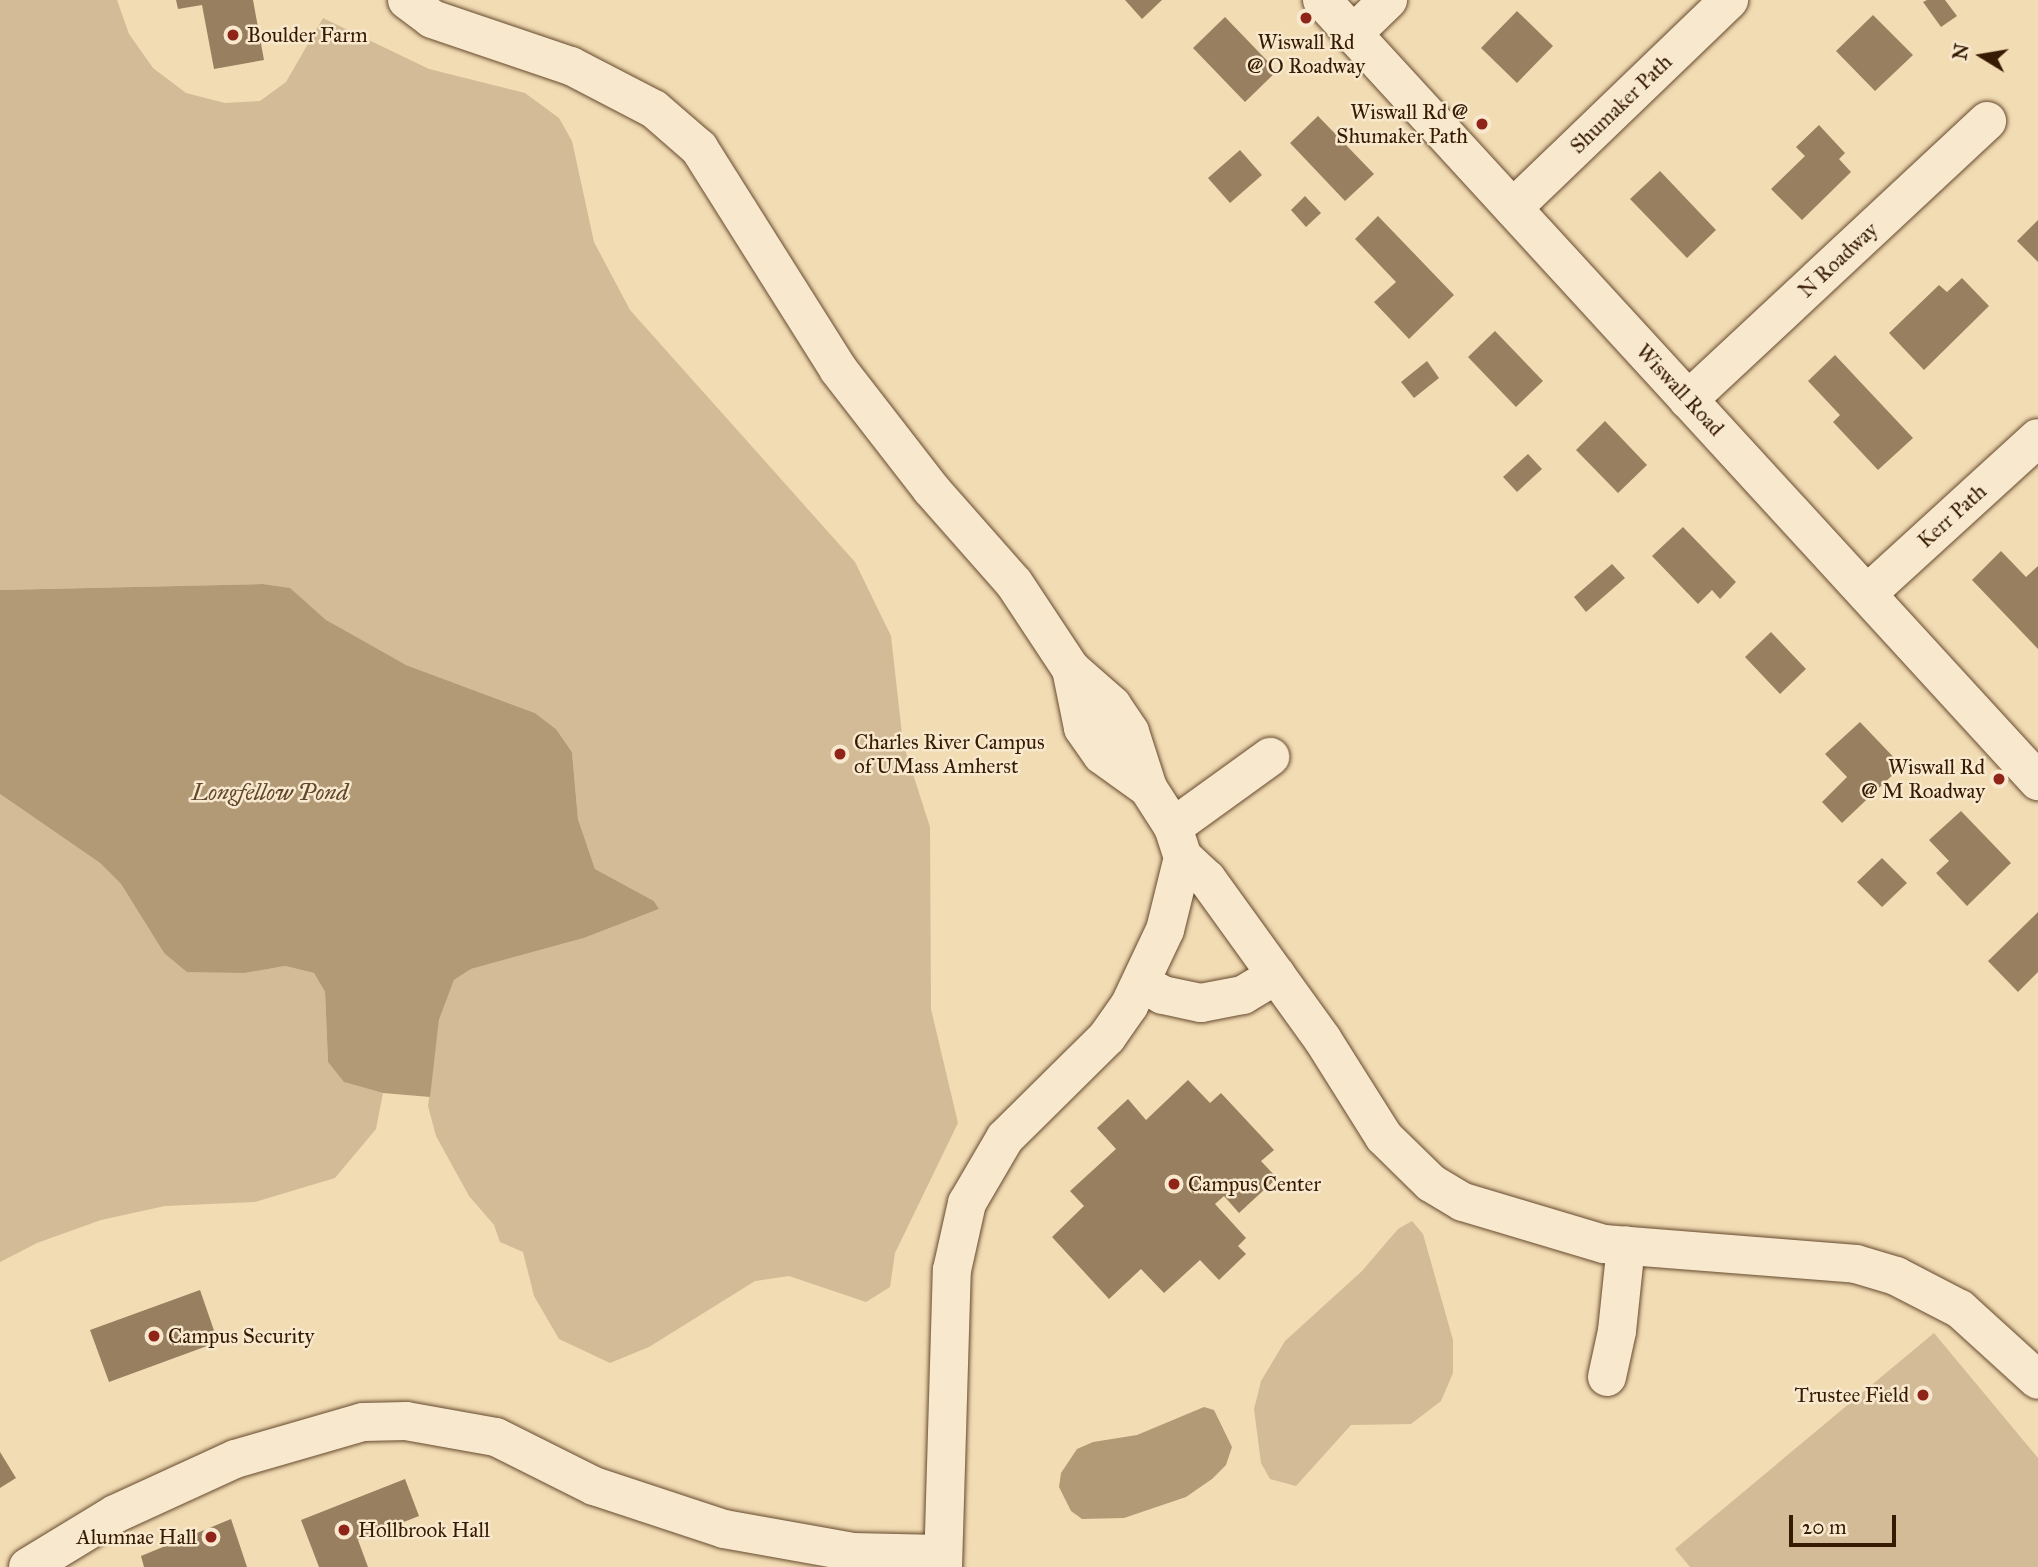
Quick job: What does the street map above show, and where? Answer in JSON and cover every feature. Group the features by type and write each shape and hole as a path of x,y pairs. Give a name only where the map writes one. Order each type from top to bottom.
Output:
{"street":[{"path":"407,0 432,19 571,66 654,109 699,148 838,369 931,489 1014,583 1071,669 1112,705 1130,732 1148,788 1178,842 1208,879 1324,1040 1384,1137 1431,1183 1463,1202 1604,1244 1856,1264 1896,1276 1960,1309 2038,1380"},
{"name":"Wiswall Road","path":"1322,0 2038,781"},
{"path":"1353,34 1388,0"},
{"name":"Shumaker Path","path":"1513,208 1729,0"},
{"name":"N Roadway","path":"1688,400 1987,121"},
{"name":"Kerr Path","path":"1867,594 2038,438"},
{"path":"28,1567 115,1514 235,1460 363,1422 440,1424 496,1437 594,1486 687,1519 849,1559 941,1560 952,1270 967,1203 1005,1138 1107,1037 1142,984 1165,930 1178,842 1270,757"},
{"path":"1142,984 1163,995 1201,1003 1243,995 1276,975"},
{"path":"1607,1377 1626,1245"}],"shaded area":[{"path":"0,0 117,0 129,34 153,68 186,93 225,103 260,101 286,82 323,18 429,69 525,93 559,118 572,141 594,242 630,310 855,562 891,636 903,743 930,827 931,1009 958,1123 895,1253 890,1287 866,1302 789,1276 755,1281 649,1347 610,1363 559,1339 534,1296 523,1252 500,1242 494,1225 469,1196 436,1136 428,1106 439,1020 454,980 471,969 584,938 659,909 654,901 595,869 578,819 572,752 556,729 535,713 406,665 359,641 326,620 289,588 263,584 0,590"},
{"path":"0,794 100,863 121,884 164,953 245,973 285,966 314,973 325,992 328,1062 345,1082 383,1093 376,1129 335,1178 255,1202 165,1206 101,1220 37,1243 0,1262"},
{"path":"1412,1221 1423,1234 1453,1340 1453,1373 1441,1401 1411,1424 1351,1425 1296,1486 1270,1479 1261,1463 1254,1409 1261,1381 1285,1341 1362,1271 1398,1229"},
{"name":"Trustee Field","path":"1934,1333 2038,1458 2038,1567 1690,1567 1675,1549"}],"water":[{"name":"Longfellow Pond","path":"263,584 290,588 326,620 406,665 535,713 556,729 572,752 578,819 595,869 654,901 659,909 584,938 471,969 454,980 439,1020 430,1097 383,1093 344,1082 328,1062 325,992 314,973 285,966 245,973 187,972 164,953 121,884 100,863 0,794 0,590"},
{"path":"1204,1407 1214,1410 1232,1447 1226,1465 1212,1479 1186,1497 1124,1518 1082,1519 1071,1511 1059,1487 1061,1473 1077,1449 1093,1442 1137,1435"}],"building":[{"name":"Boulder Farm","path":"176,0 253,0 264,60 214,69 202,5 178,9"},
{"path":"1125,0 1162,0 1142,19"},
{"path":"1945,0 1957,16 1941,27 1923,2"},
{"path":"1517,11 1553,46 1517,83 1481,48"},
{"path":"1873,15 1913,55 1875,91 1836,51"},
{"path":"1225,17 1277,71 1245,102 1193,48"},
{"path":"1318,116 1374,174 1345,201 1290,143"},
{"path":"1819,125 1845,153 1839,159 1851,172 1802,220 1771,189 1805,156 1796,147"},
{"path":"1240,150 1262,175 1230,203 1208,178"},
{"path":"1660,171 1716,230 1687,258 1630,199"},
{"path":"1305,196 1321,213 1306,227 1291,210"},
{"path":"1378,216 1454,295 1409,339 1374,302 1396,282 1355,239"},
{"path":"2038,220 2038,262 2017,241"},
{"path":"1962,278 1989,306 1924,370 1889,333 1939,285 1947,292"},
{"path":"1495,331 1543,381 1516,407 1468,357"},
{"path":"1835,355 1913,438 1878,470 1833,422 1840,415 1808,381"},
{"path":"1427,361 1439,378 1414,398 1401,382"},
{"path":"1605,421 1647,465 1618,493 1576,450"},
{"path":"1528,454 1542,469 1517,492 1503,477"},
{"path":"1683,527 1736,582 1720,599 1712,590 1698,604 1652,556"},
{"path":"2001,551 2026,577 2038,566 2038,649 1972,580"},
{"path":"1612,564 1625,578 1586,612 1574,597"},
{"path":"1771,632 1806,669 1780,694 1745,657"},
{"path":"1860,722 1902,766 1842,823 1822,802 1847,777 1825,754"},
{"path":"1961,811 2011,863 1967,906 1936,873 1949,861 1929,840"},
{"path":"1882,858 1907,883 1882,907 1857,882"},
{"path":"2038,912 2038,972 2018,992 1988,961"},
{"name":"Campus Center","path":"1188,1080 1210,1103 1221,1093 1274,1150 1261,1161 1277,1178 1239,1213 1224,1196 1215,1204 1246,1238 1238,1246 1246,1254 1219,1280 1200,1260 1164,1293 1141,1269 1109,1299 1052,1237 1084,1206 1070,1191 1116,1149 1097,1128 1128,1099 1146,1120"},
{"name":"Campus Security","path":"200,1290 218,1342 109,1382 90,1330"},
{"path":"0,1452 16,1478 0,1488"},
{"name":"Hollbrook Hall","path":"405,1479 419,1516 358,1540 368,1567 319,1567 301,1520"},
{"name":"Alumnae Hall","path":"231,1519 247,1567 144,1567 141,1556"}],"place":[{"name":"Wiswall Rd @ O Roadway","path":"1306,18"},
{"name":"Boulder Farm","path":"233,35"},
{"name":"Wiswall Rd @ Shumaker Path","path":"1482,124"},
{"name":"Charles River Campus of UMass Amherst","path":"840,754"},
{"name":"Wiswall Rd @ M Roadway","path":"1999,779"},
{"name":"Campus Center","path":"1174,1184"},
{"name":"Campus Security","path":"154,1336"},
{"name":"Trustee Field","path":"1923,1395"},
{"name":"Hollbrook Hall","path":"344,1530"},
{"name":"Alumnae Hall","path":"211,1537"}]}
